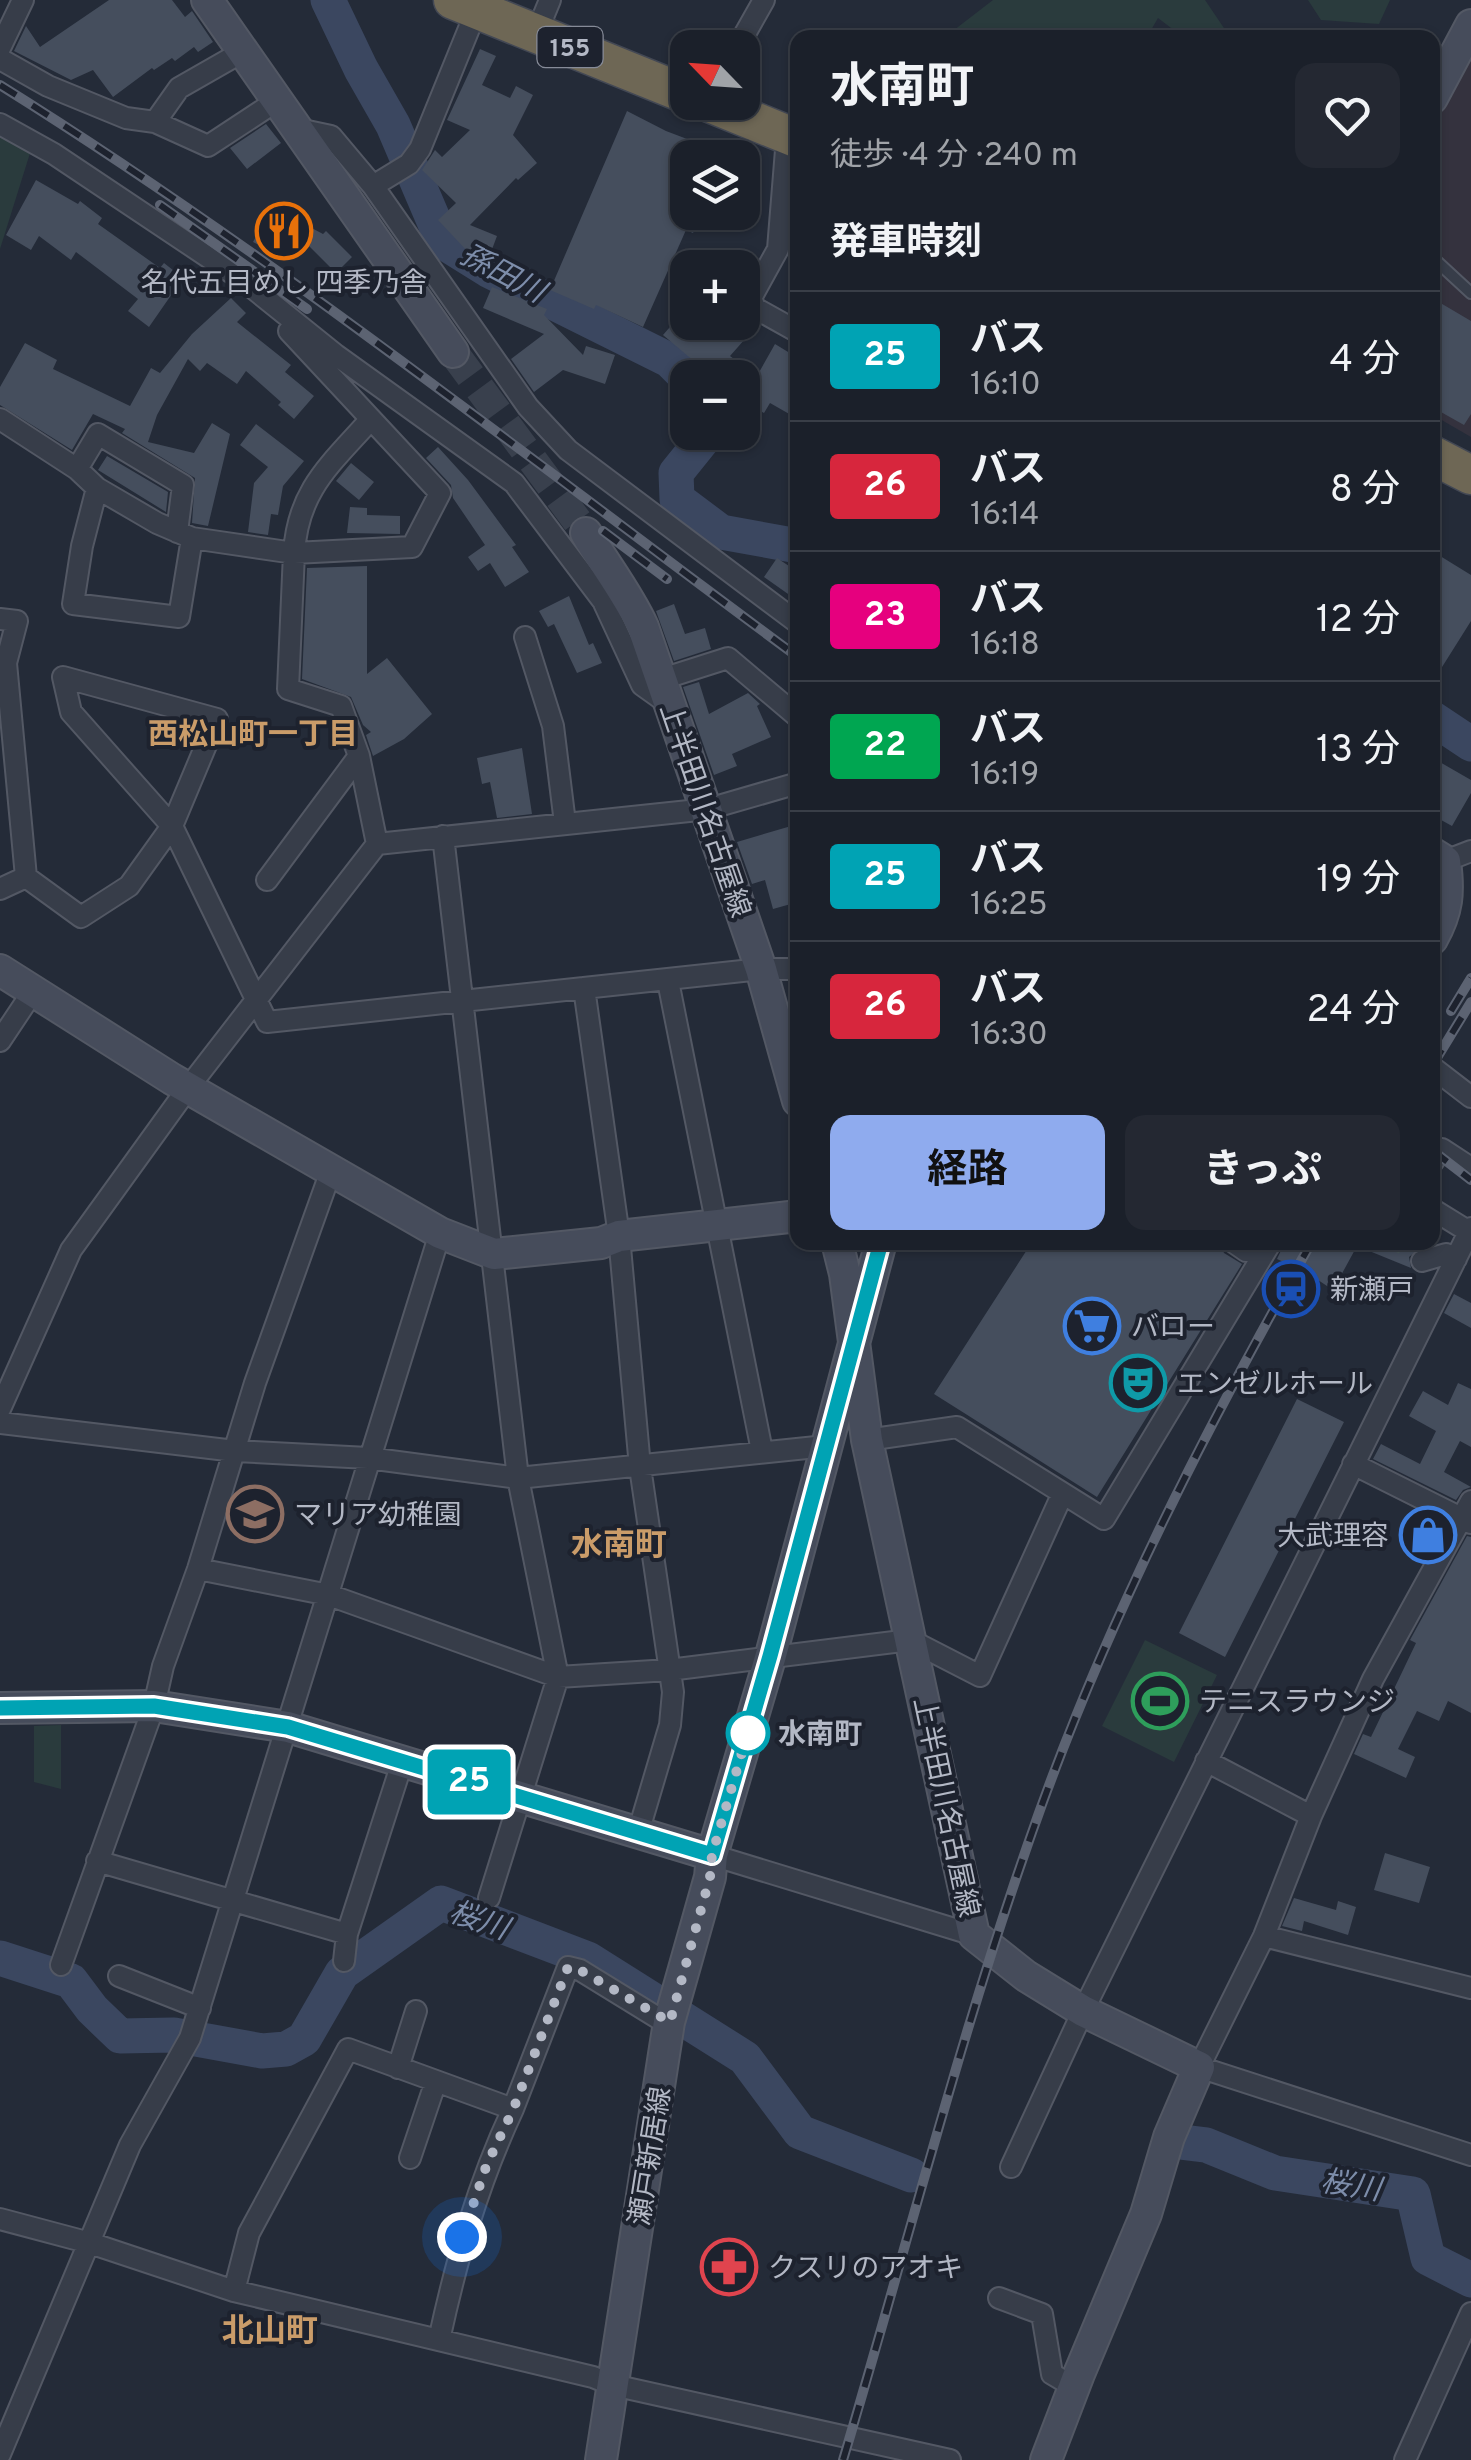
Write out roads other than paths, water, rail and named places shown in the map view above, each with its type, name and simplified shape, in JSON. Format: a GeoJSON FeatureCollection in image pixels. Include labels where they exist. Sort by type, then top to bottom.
{"type":"FeatureCollection","features":[{"type":"Feature","properties":{"kind":"highway","name":"155"},"geometry":{"type":"LineString","coordinates":[[465,5],[543,17],[670,82]]}},
{"type":"Feature","properties":{"kind":"highway","name":"155"},"geometry":{"type":"LineString","coordinates":[[752,120],[790,136]]}},
{"type":"Feature","properties":{"kind":"highway"},"geometry":{"type":"LineString","coordinates":[[1440,458],[1471,475]]}},
{"type":"Feature","properties":{"kind":"street"},"geometry":{"type":"LineString","coordinates":[[0,48],[23,0]]}},
{"type":"Feature","properties":{"kind":"street"},"geometry":{"type":"LineString","coordinates":[[207,0],[453,352]]}},
{"type":"Feature","properties":{"kind":"street"},"geometry":{"type":"LineString","coordinates":[[747,30],[764,0]]}},
{"type":"Feature","properties":{"kind":"street"},"geometry":{"type":"LineString","coordinates":[[372,186],[414,156],[465,5]]}},
{"type":"Feature","properties":{"kind":"street"},"geometry":{"type":"LineString","coordinates":[[1440,83],[1471,25]]}},
{"type":"Feature","properties":{"kind":"street"},"geometry":{"type":"LineString","coordinates":[[155,122],[179,88],[242,52]]}},
{"type":"Feature","properties":{"kind":"street"},"geometry":{"type":"LineString","coordinates":[[0,59],[48,86],[126,118],[155,122],[208,146],[278,100]]}},
{"type":"Feature","properties":{"kind":"street"},"geometry":{"type":"LineString","coordinates":[[0,124],[54,154],[244,281],[326,358],[514,483],[603,602],[642,685],[666,692],[728,658],[790,710]]}},
{"type":"Feature","properties":{"kind":"street"},"geometry":{"type":"LineString","coordinates":[[298,129],[330,136],[372,186],[528,407],[568,450],[790,616]]}},
{"type":"Feature","properties":{"kind":"street"},"geometry":{"type":"LineString","coordinates":[[790,145],[786,150],[778,249],[752,298],[755,308],[790,328]]}},
{"type":"Feature","properties":{"kind":"street"},"geometry":{"type":"LineString","coordinates":[[0,420],[77,469],[97,488],[185,535],[294,553],[412,548],[440,493],[370,420],[326,358]]}},
{"type":"Feature","properties":{"kind":"street"},"geometry":{"type":"LineString","coordinates":[[370,420],[312,486],[296,526],[288,689],[342,706],[360,756],[377,844]]}},
{"type":"Feature","properties":{"kind":"street"},"geometry":{"type":"LineString","coordinates":[[77,469],[98,434],[183,486],[185,535],[179,617],[73,604],[97,488]]}},
{"type":"Feature","properties":{"kind":"street","name":"上半田川名古屋線"},"geometry":{"type":"LineString","coordinates":[[586,532],[611,576],[631,601],[666,692],[761,970],[790,1072]]}},
{"type":"Feature","properties":{"kind":"street"},"geometry":{"type":"LineString","coordinates":[[0,619],[17,622],[6,663],[26,876],[81,917],[129,886],[172,826],[218,719],[62,677],[71,712],[172,826],[267,1022],[790,969]]}},
{"type":"Feature","properties":{"kind":"street"},"geometry":{"type":"LineString","coordinates":[[525,638],[553,726],[565,824]]}},
{"type":"Feature","properties":{"kind":"street"},"geometry":{"type":"LineString","coordinates":[[267,880],[360,756]]}},
{"type":"Feature","properties":{"kind":"street"},"geometry":{"type":"LineString","coordinates":[[0,1409],[71,1250],[188,1088],[377,844],[708,809],[790,784]]}},
{"type":"Feature","properties":{"kind":"street"},"geometry":{"type":"LineString","coordinates":[[444,836],[518,1478],[558,1677],[489,1898]]}},
{"type":"Feature","properties":{"kind":"street"},"geometry":{"type":"LineString","coordinates":[[1440,925],[1450,892],[1450,855]]}},
{"type":"Feature","properties":{"kind":"street"},"geometry":{"type":"LineString","coordinates":[[0,889],[26,876]]}},
{"type":"Feature","properties":{"kind":"street"},"geometry":{"type":"LineString","coordinates":[[0,970],[188,1088],[440,1232],[494,1254],[790,1217]]}},
{"type":"Feature","properties":{"kind":"street"},"geometry":{"type":"LineString","coordinates":[[668,981],[762,1451]]}},
{"type":"Feature","properties":{"kind":"street"},"geometry":{"type":"LineString","coordinates":[[584,988],[619,1236],[640,1466],[672,1692],[670,1724],[638,1833]]}},
{"type":"Feature","properties":{"kind":"street"},"geometry":{"type":"LineString","coordinates":[[0,1041],[34,990]]}},
{"type":"Feature","properties":{"kind":"street"},"geometry":{"type":"LineString","coordinates":[[1440,1073],[1471,1097]]}},
{"type":"Feature","properties":{"kind":"street"},"geometry":{"type":"LineString","coordinates":[[1440,1152],[1442,1149],[1471,1168]]}},
{"type":"Feature","properties":{"kind":"street"},"geometry":{"type":"LineString","coordinates":[[61,1965],[154,1706],[163,1666],[198,1569],[254,1383],[332,1168]]}},
{"type":"Feature","properties":{"kind":"street"},"geometry":{"type":"LineString","coordinates":[[1011,2167],[1083,2011],[1470,1231],[1440,1214]]}},
{"type":"Feature","properties":{"kind":"street"},"geometry":{"type":"LineString","coordinates":[[0,2454],[130,2145],[190,2038],[440,1232]]}},
{"type":"Feature","properties":{"kind":"street","name":"上半田川名古屋線"},"geometry":{"type":"LineString","coordinates":[[838,1250],[868,1440],[974,1935],[1026,1976],[1083,2011],[1199,2068]]}},
{"type":"Feature","properties":{"kind":"street","name":"瀬戸新居線"},"geometry":{"type":"LineString","coordinates":[[602,2460],[670,2022],[710,1877],[712,1855],[879,1250]]}},
{"type":"Feature","properties":{"kind":"street"},"geometry":{"type":"LineString","coordinates":[[868,1440],[957,1427],[1104,1519],[1264,1250]]}},
{"type":"Feature","properties":{"kind":"street"},"geometry":{"type":"LineString","coordinates":[[1422,1261],[1446,1254],[1456,1259]]}},
{"type":"Feature","properties":{"kind":"street"},"geometry":{"type":"LineString","coordinates":[[0,1422],[234,1452],[368,1458],[518,1478],[826,1446]]}},
{"type":"Feature","properties":{"kind":"street"},"geometry":{"type":"LineString","coordinates":[[1046,2460],[1146,2214],[1168,2136],[1264,1936],[1311,1816],[1373,1679],[1468,1514],[1353,1464]]}},
{"type":"Feature","properties":{"kind":"street"},"geometry":{"type":"LineString","coordinates":[[198,1569],[329,1595],[558,1677],[670,1670],[910,1640],[980,1676],[1062,1495]]}},
{"type":"Feature","properties":{"kind":"street"},"geometry":{"type":"LineString","coordinates":[[0,1708],[154,1706],[288,1727],[974,1935]]}},
{"type":"Feature","properties":{"kind":"street"},"geometry":{"type":"LineString","coordinates":[[1206,1761],[1311,1816]]}},
{"type":"Feature","properties":{"kind":"street"},"geometry":{"type":"LineString","coordinates":[[344,1961],[347,1934],[402,1763]]}},
{"type":"Feature","properties":{"kind":"street"},"geometry":{"type":"LineString","coordinates":[[97,1860],[347,1934]]}},
{"type":"Feature","properties":{"kind":"street"},"geometry":{"type":"LineString","coordinates":[[1264,1936],[1471,1988]]}},
{"type":"Feature","properties":{"kind":"street"},"geometry":{"type":"LineString","coordinates":[[439,2340],[462,2237],[487,2164],[513,2110],[568,1967],[580,1970],[670,2022]]}},
{"type":"Feature","properties":{"kind":"street"},"geometry":{"type":"LineString","coordinates":[[119,1976],[200,2008]]}},
{"type":"Feature","properties":{"kind":"street"},"geometry":{"type":"LineString","coordinates":[[398,2068],[416,2011]]}},
{"type":"Feature","properties":{"kind":"street"},"geometry":{"type":"LineString","coordinates":[[234,2290],[249,2233],[348,2049],[513,2110]]}},
{"type":"Feature","properties":{"kind":"street"},"geometry":{"type":"LineString","coordinates":[[1199,2068],[1471,2155]]}},
{"type":"Feature","properties":{"kind":"street"},"geometry":{"type":"LineString","coordinates":[[410,2158],[436,2081]]}},
{"type":"Feature","properties":{"kind":"street"},"geometry":{"type":"LineString","coordinates":[[0,2218],[234,2290],[593,2376],[613,2385],[950,2460]]}},
{"type":"Feature","properties":{"kind":"street"},"geometry":{"type":"LineString","coordinates":[[998,2298],[1042,2314],[1052,2374],[1074,2387]]}},
{"type":"Feature","properties":{"kind":"street"},"geometry":{"type":"LineString","coordinates":[[1406,2460],[1471,2313]]}},
{"type":"Feature","properties":{"kind":"lane"},"geometry":{"type":"LineString","coordinates":[[1440,264],[1471,293]]}},
{"type":"Feature","properties":{"kind":"waterway","name":"孫田川"},"geometry":{"type":"LineString","coordinates":[[328,0],[393,125],[443,242],[488,270],[670,361]]}},
{"type":"Feature","properties":{"kind":"waterway","name":"孫田川"},"geometry":{"type":"LineString","coordinates":[[695,450],[676,473],[677,499],[721,532],[790,545]]}},
{"type":"Feature","properties":{"kind":"waterway","name":"孫田川"},"geometry":{"type":"LineString","coordinates":[[1440,723],[1471,744]]}},
{"type":"Feature","properties":{"kind":"waterway","name":"桜川"},"geometry":{"type":"LineString","coordinates":[[0,1958],[71,1981],[120,2036],[174,2035],[262,2051],[286,2049],[304,2039],[342,1973],[441,1903],[588,1959],[745,2058],[800,2132],[911,2175]]}},
{"type":"Feature","properties":{"kind":"waterway","name":"桜川"},"geometry":{"type":"LineString","coordinates":[[1181,2142],[1206,2145],[1275,2173],[1413,2194],[1428,2258],[1471,2280]]}},
{"type":"Feature","properties":{"kind":"tunnel"},"geometry":{"type":"LineString","coordinates":[[453,352],[586,533]]}},
{"type":"Feature","properties":{"kind":"railway"},"geometry":{"type":"LineString","coordinates":[[0,85],[305,291],[790,651]]}},
{"type":"Feature","properties":{"kind":"railway"},"geometry":{"type":"LineString","coordinates":[[160,205],[307,309]]}},
{"type":"Feature","properties":{"kind":"railway"},"geometry":{"type":"LineString","coordinates":[[603,531],[667,579]]}},
{"type":"Feature","properties":{"kind":"railway"},"geometry":{"type":"LineString","coordinates":[[1451,1011],[1471,978]]}},
{"type":"Feature","properties":{"kind":"railway"},"geometry":{"type":"LineString","coordinates":[[1440,1053],[1471,1002]]}},
{"type":"Feature","properties":{"kind":"railway"},"geometry":{"type":"LineString","coordinates":[[1440,1156],[1471,1180]]}},
{"type":"Feature","properties":{"kind":"railway"},"geometry":{"type":"LineString","coordinates":[[843,2460],[986,1971],[1068,1737],[1163,1522],[1307,1250]]}},
{"type":"Feature","properties":{"kind":"place","name":"名代五目めし 四季乃舎"},"geometry":{"type":"Point","coordinates":[284,231]}},
{"type":"Feature","properties":{"kind":"place","name":"新瀬戸"},"geometry":{"type":"Point","coordinates":[1291,1289]}},
{"type":"Feature","properties":{"kind":"place","name":"バロー"},"geometry":{"type":"Point","coordinates":[1092,1326]}},
{"type":"Feature","properties":{"kind":"place","name":"エンゼルホール"},"geometry":{"type":"Point","coordinates":[1138,1383]}},
{"type":"Feature","properties":{"kind":"place","name":"マリア幼稚園"},"geometry":{"type":"Point","coordinates":[255,1514]}},
{"type":"Feature","properties":{"kind":"place","name":"大武理容"},"geometry":{"type":"Point","coordinates":[1428,1535]}},
{"type":"Feature","properties":{"kind":"place","name":"テニスラウンジ"},"geometry":{"type":"Point","coordinates":[1160,1701]}},
{"type":"Feature","properties":{"kind":"place","name":"水南町"},"geometry":{"type":"Point","coordinates":[748,1733]}},
{"type":"Feature","properties":{"kind":"place","name":"クスリのアオキ"},"geometry":{"type":"Point","coordinates":[729,2267]}},
{"type":"Feature","properties":{"kind":"district","name":"西松山町一丁目"},"geometry":{"type":"Point","coordinates":[253,734]}},
{"type":"Feature","properties":{"kind":"district","name":"水南町"},"geometry":{"type":"Point","coordinates":[619,1544]}},
{"type":"Feature","properties":{"kind":"district","name":"北山町"},"geometry":{"type":"Point","coordinates":[270,2330]}}]}
